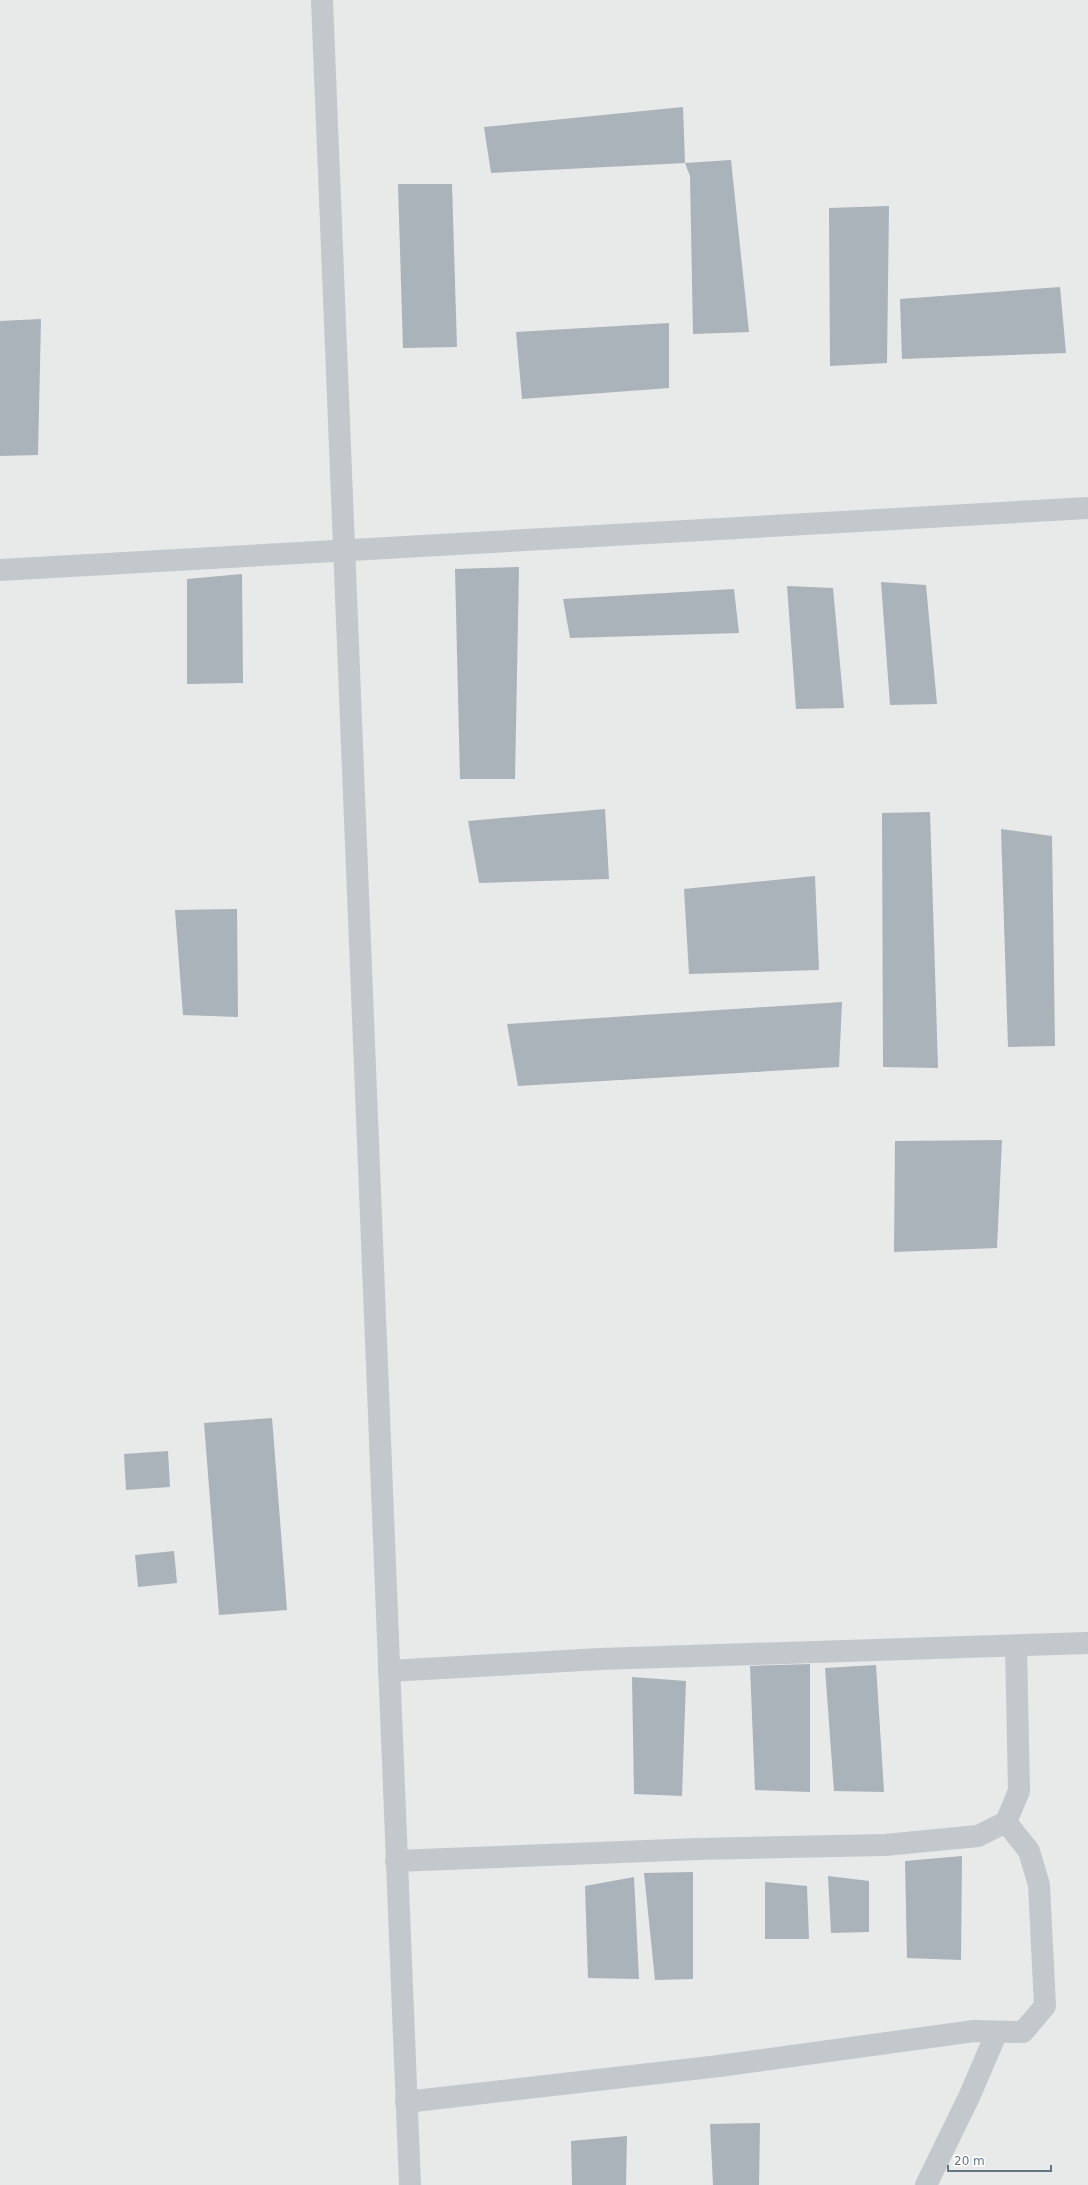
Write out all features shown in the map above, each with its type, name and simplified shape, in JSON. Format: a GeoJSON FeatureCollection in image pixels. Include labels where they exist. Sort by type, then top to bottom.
{"type":"FeatureCollection","features":[{"type":"Feature","properties":{"kind":"street"},"geometry":{"type":"LineString","coordinates":[[322,0],[410,2185]]}},
{"type":"Feature","properties":{"kind":"street"},"geometry":{"type":"LineString","coordinates":[[0,570],[1088,508]]}},
{"type":"Feature","properties":{"kind":"street"},"geometry":{"type":"LineString","coordinates":[[389,1671],[600,1659],[1088,1643]]}},
{"type":"Feature","properties":{"kind":"street"},"geometry":{"type":"LineString","coordinates":[[396,1861],[697,1849],[885,1845],[978,1836],[1006,1822],[1019,1791],[1016,1646]]}},
{"type":"Feature","properties":{"kind":"street"},"geometry":{"type":"LineString","coordinates":[[406,2102],[719,2066],[974,2031],[1023,2032],[1045,2006],[1039,1885],[1030,1851],[1006,1822]]}},
{"type":"Feature","properties":{"kind":"street"},"geometry":{"type":"LineString","coordinates":[[926,2185],[969,2097],[997,2032]]}},
{"type":"Feature","properties":{"kind":"shaded area"},"geometry":{"type":"Polygon","coordinates":[[[0,0],[1088,0],[1088,2185],[0,2185],[0,0]]]}},
{"type":"Feature","properties":{"kind":"building"},"geometry":{"type":"Polygon","coordinates":[[[683,107],[685,163],[491,173],[484,127],[683,107]]]}},
{"type":"Feature","properties":{"kind":"building"},"geometry":{"type":"Polygon","coordinates":[[[731,160],[749,332],[693,334],[690,176],[685,163],[731,160]]]}},
{"type":"Feature","properties":{"kind":"building"},"geometry":{"type":"Polygon","coordinates":[[[398,184],[452,184],[457,347],[403,348],[398,184]]]}},
{"type":"Feature","properties":{"kind":"building"},"geometry":{"type":"Polygon","coordinates":[[[889,206],[887,363],[830,366],[829,208],[889,206]]]}},
{"type":"Feature","properties":{"kind":"building"},"geometry":{"type":"Polygon","coordinates":[[[1060,287],[1066,353],[902,359],[900,299],[1060,287]]]}},
{"type":"Feature","properties":{"kind":"building"},"geometry":{"type":"Polygon","coordinates":[[[41,319],[38,455],[0,456],[0,321],[41,319]]]}},
{"type":"Feature","properties":{"kind":"building"},"geometry":{"type":"Polygon","coordinates":[[[669,323],[669,388],[522,399],[516,332],[669,323]]]}},
{"type":"Feature","properties":{"kind":"building"},"geometry":{"type":"Polygon","coordinates":[[[519,567],[515,779],[460,779],[455,569],[519,567]]]}},
{"type":"Feature","properties":{"kind":"building"},"geometry":{"type":"Polygon","coordinates":[[[242,574],[243,683],[187,684],[187,579],[242,574]]]}},
{"type":"Feature","properties":{"kind":"building"},"geometry":{"type":"Polygon","coordinates":[[[881,582],[926,585],[937,704],[890,705],[881,582]]]}},
{"type":"Feature","properties":{"kind":"building"},"geometry":{"type":"Polygon","coordinates":[[[787,586],[833,588],[844,708],[796,709],[787,586]]]}},
{"type":"Feature","properties":{"kind":"building"},"geometry":{"type":"Polygon","coordinates":[[[734,589],[739,633],[570,638],[563,599],[734,589]]]}},
{"type":"Feature","properties":{"kind":"building"},"geometry":{"type":"Polygon","coordinates":[[[605,809],[609,879],[479,883],[468,821],[605,809]]]}},
{"type":"Feature","properties":{"kind":"building"},"geometry":{"type":"Polygon","coordinates":[[[930,812],[938,1068],[883,1067],[882,813],[930,812]]]}},
{"type":"Feature","properties":{"kind":"building"},"geometry":{"type":"Polygon","coordinates":[[[1001,829],[1052,836],[1055,1046],[1008,1047],[1001,829]]]}},
{"type":"Feature","properties":{"kind":"building"},"geometry":{"type":"Polygon","coordinates":[[[815,876],[819,970],[689,974],[684,889],[815,876]]]}},
{"type":"Feature","properties":{"kind":"building"},"geometry":{"type":"Polygon","coordinates":[[[237,909],[238,1017],[183,1015],[175,910],[237,909]]]}},
{"type":"Feature","properties":{"kind":"building"},"geometry":{"type":"Polygon","coordinates":[[[842,1002],[839,1067],[518,1086],[507,1024],[842,1002]]]}},
{"type":"Feature","properties":{"kind":"building"},"geometry":{"type":"Polygon","coordinates":[[[1002,1140],[997,1248],[894,1252],[895,1141],[1002,1140]]]}},
{"type":"Feature","properties":{"kind":"building"},"geometry":{"type":"Polygon","coordinates":[[[272,1418],[287,1610],[219,1615],[204,1423],[272,1418]]]}},
{"type":"Feature","properties":{"kind":"building"},"geometry":{"type":"Polygon","coordinates":[[[168,1451],[170,1487],[126,1490],[124,1454],[168,1451]]]}},
{"type":"Feature","properties":{"kind":"building"},"geometry":{"type":"Polygon","coordinates":[[[174,1551],[177,1583],[138,1587],[135,1555],[174,1551]]]}},
{"type":"Feature","properties":{"kind":"building"},"geometry":{"type":"Polygon","coordinates":[[[810,1664],[810,1792],[755,1790],[750,1666],[810,1664]]]}},
{"type":"Feature","properties":{"kind":"building"},"geometry":{"type":"Polygon","coordinates":[[[876,1665],[884,1792],[834,1791],[825,1668],[876,1665]]]}},
{"type":"Feature","properties":{"kind":"building"},"geometry":{"type":"Polygon","coordinates":[[[632,1677],[686,1681],[682,1796],[634,1794],[632,1677]]]}},
{"type":"Feature","properties":{"kind":"building"},"geometry":{"type":"Polygon","coordinates":[[[962,1856],[961,1960],[907,1958],[905,1861],[962,1856]]]}},
{"type":"Feature","properties":{"kind":"building"},"geometry":{"type":"Polygon","coordinates":[[[693,1872],[693,1979],[655,1980],[644,1873],[693,1872]]]}},
{"type":"Feature","properties":{"kind":"building"},"geometry":{"type":"Polygon","coordinates":[[[828,1876],[869,1881],[869,1932],[831,1933],[828,1876]]]}},
{"type":"Feature","properties":{"kind":"building"},"geometry":{"type":"Polygon","coordinates":[[[634,1877],[639,1979],[588,1978],[585,1886],[634,1877]]]}},
{"type":"Feature","properties":{"kind":"building"},"geometry":{"type":"Polygon","coordinates":[[[765,1882],[807,1886],[809,1939],[765,1939],[765,1882]]]}},
{"type":"Feature","properties":{"kind":"building"},"geometry":{"type":"Polygon","coordinates":[[[760,2123],[759,2185],[713,2185],[710,2124],[760,2123]]]}},
{"type":"Feature","properties":{"kind":"building"},"geometry":{"type":"Polygon","coordinates":[[[627,2136],[626,2185],[572,2185],[571,2141],[627,2136]]]}}]}
